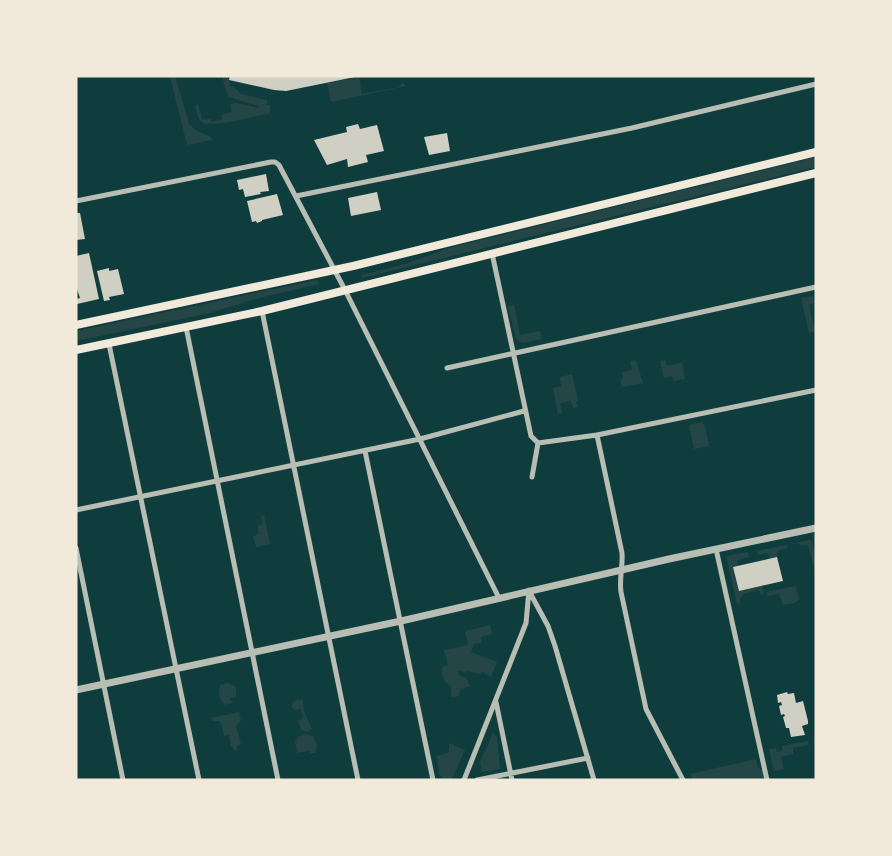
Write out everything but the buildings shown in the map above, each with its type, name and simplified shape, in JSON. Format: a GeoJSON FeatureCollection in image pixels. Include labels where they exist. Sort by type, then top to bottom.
{"type":"FeatureCollection","features":[{"type":"Feature","properties":{"kind":"main road"},"geometry":{"type":"LineString","coordinates":[[76,325],[335,270],[816,152]]}},
{"type":"Feature","properties":{"kind":"main road"},"geometry":{"type":"LineString","coordinates":[[76,350],[262,311],[816,173]]}},
{"type":"Feature","properties":{"kind":"street"},"geometry":{"type":"LineString","coordinates":[[296,196],[632,128],[816,84]]}},
{"type":"Feature","properties":{"kind":"street"},"geometry":{"type":"LineString","coordinates":[[76,201],[275,162],[296,196],[335,270],[499,598]]}},
{"type":"Feature","properties":{"kind":"street"},"geometry":{"type":"LineString","coordinates":[[492,253],[524,410],[531,436],[538,443]]}},
{"type":"Feature","properties":{"kind":"street"},"geometry":{"type":"LineString","coordinates":[[447,368],[816,287]]}},
{"type":"Feature","properties":{"kind":"street"},"geometry":{"type":"LineString","coordinates":[[262,311],[358,780]]}},
{"type":"Feature","properties":{"kind":"street"},"geometry":{"type":"LineString","coordinates":[[186,327],[278,780]]}},
{"type":"Feature","properties":{"kind":"street"},"geometry":{"type":"LineString","coordinates":[[109,344],[199,780]]}},
{"type":"Feature","properties":{"kind":"street"},"geometry":{"type":"LineString","coordinates":[[538,443],[597,435],[816,390]]}},
{"type":"Feature","properties":{"kind":"street"},"geometry":{"type":"LineString","coordinates":[[76,510],[365,451],[524,410]]}},
{"type":"Feature","properties":{"kind":"street"},"geometry":{"type":"LineString","coordinates":[[597,435],[622,553],[621,592],[646,709],[683,780]]}},
{"type":"Feature","properties":{"kind":"street"},"geometry":{"type":"LineString","coordinates":[[532,477],[538,443]]}},
{"type":"Feature","properties":{"kind":"street"},"geometry":{"type":"LineString","coordinates":[[365,451],[433,780]]}},
{"type":"Feature","properties":{"kind":"street"},"geometry":{"type":"LineString","coordinates":[[76,690],[401,621],[716,548],[816,528]]}},
{"type":"Feature","properties":{"kind":"street"},"geometry":{"type":"LineString","coordinates":[[76,548],[123,780]]}},
{"type":"Feature","properties":{"kind":"street"},"geometry":{"type":"LineString","coordinates":[[716,548],[767,780]]}},
{"type":"Feature","properties":{"kind":"street"},"geometry":{"type":"LineString","coordinates":[[464,780],[526,623],[529,590]]}},
{"type":"Feature","properties":{"kind":"street"},"geometry":{"type":"LineString","coordinates":[[529,590],[550,632],[594,780]]}},
{"type":"Feature","properties":{"kind":"street"},"geometry":{"type":"LineString","coordinates":[[496,702],[512,777]]}},
{"type":"Feature","properties":{"kind":"street"},"geometry":{"type":"LineString","coordinates":[[477,780],[512,777],[588,758]]}},
{"type":"Feature","properties":{"kind":"shaded area"},"geometry":{"type":"Polygon","coordinates":[[[170,76],[175,76],[189,124],[213,140],[187,145],[170,76]]]}},
{"type":"Feature","properties":{"kind":"shaded area"},"geometry":{"type":"Polygon","coordinates":[[[222,76],[230,76],[229,86],[234,87],[241,94],[267,100],[267,105],[270,105],[270,113],[226,122],[209,124],[202,122],[195,107],[198,104],[202,120],[210,119],[212,122],[222,119],[222,115],[232,112],[230,104],[236,103],[259,108],[259,106],[228,97],[222,76]]]}},
{"type":"Feature","properties":{"kind":"shaded area"},"geometry":{"type":"Polygon","coordinates":[[[359,77],[362,94],[399,87],[402,83],[406,86],[331,102],[327,83],[359,77]]]}},
{"type":"Feature","properties":{"kind":"shaded area"},"geometry":{"type":"Polygon","coordinates":[[[816,157],[816,167],[362,278],[362,275],[405,264],[449,248],[816,157]]]}},
{"type":"Feature","properties":{"kind":"shaded area"},"geometry":{"type":"Polygon","coordinates":[[[317,280],[319,284],[255,299],[210,313],[76,341],[76,331],[317,280]]]}},
{"type":"Feature","properties":{"kind":"shaded area"},"geometry":{"type":"Polygon","coordinates":[[[813,296],[815,303],[809,305],[813,324],[816,323],[816,331],[809,333],[801,298],[813,296]]]}},
{"type":"Feature","properties":{"kind":"shaded area"},"geometry":{"type":"Polygon","coordinates":[[[514,305],[520,335],[540,331],[542,339],[522,343],[516,339],[508,306],[514,305]]]}},
{"type":"Feature","properties":{"kind":"shaded area"},"geometry":{"type":"Polygon","coordinates":[[[636,360],[643,383],[622,387],[620,380],[623,379],[622,372],[632,370],[630,361],[636,360]]]}},
{"type":"Feature","properties":{"kind":"shaded area"},"geometry":{"type":"Polygon","coordinates":[[[665,360],[667,366],[682,363],[685,379],[673,381],[672,376],[664,378],[660,361],[665,360]]]}},
{"type":"Feature","properties":{"kind":"shaded area"},"geometry":{"type":"Polygon","coordinates":[[[572,374],[578,407],[573,408],[571,401],[560,403],[562,413],[558,414],[553,388],[561,386],[560,377],[572,374]]]}},
{"type":"Feature","properties":{"kind":"shaded area"},"geometry":{"type":"Polygon","coordinates":[[[702,422],[705,426],[709,446],[694,449],[689,425],[702,422]]]}},
{"type":"Feature","properties":{"kind":"shaded area"},"geometry":{"type":"Polygon","coordinates":[[[264,515],[270,544],[256,547],[253,536],[258,535],[258,525],[263,524],[261,516],[264,515]]]}},
{"type":"Feature","properties":{"kind":"shaded area"},"geometry":{"type":"Polygon","coordinates":[[[809,540],[812,541],[816,557],[816,575],[808,545],[801,546],[799,543],[787,545],[788,548],[777,551],[777,557],[769,559],[768,553],[758,555],[757,551],[809,540]]]}},
{"type":"Feature","properties":{"kind":"shaded area"},"geometry":{"type":"Polygon","coordinates":[[[748,552],[749,557],[737,560],[738,566],[733,567],[739,590],[762,585],[764,594],[761,595],[759,590],[743,594],[740,597],[741,603],[737,604],[726,556],[748,552]]]}},
{"type":"Feature","properties":{"kind":"shaded area"},"geometry":{"type":"Polygon","coordinates":[[[796,586],[799,599],[795,603],[783,605],[779,594],[767,596],[766,592],[796,586]]]}},
{"type":"Feature","properties":{"kind":"shaded area"},"geometry":{"type":"Polygon","coordinates":[[[490,625],[492,634],[481,637],[482,643],[474,644],[471,652],[497,662],[491,677],[482,672],[481,674],[466,671],[466,673],[459,670],[460,676],[466,678],[470,686],[460,690],[459,696],[451,697],[451,687],[442,675],[443,666],[448,665],[444,650],[468,645],[465,631],[490,625]]]}},
{"type":"Feature","properties":{"kind":"shaded area"},"geometry":{"type":"Polygon","coordinates":[[[228,683],[236,687],[236,697],[230,698],[233,701],[232,703],[225,705],[220,698],[219,688],[220,685],[228,683]]]}},
{"type":"Feature","properties":{"kind":"shaded area"},"geometry":{"type":"Polygon","coordinates":[[[303,699],[304,711],[312,729],[307,732],[301,730],[298,721],[303,718],[301,709],[295,710],[292,708],[295,700],[303,699]]]}},
{"type":"Feature","properties":{"kind":"shaded area"},"geometry":{"type":"Polygon","coordinates":[[[239,712],[241,720],[236,726],[241,744],[235,750],[231,746],[229,735],[224,736],[219,721],[214,721],[211,718],[239,712]]]}},
{"type":"Feature","properties":{"kind":"shaded area"},"geometry":{"type":"Polygon","coordinates":[[[493,733],[497,737],[500,769],[482,772],[480,762],[493,733]]]}},
{"type":"Feature","properties":{"kind":"shaded area"},"geometry":{"type":"Polygon","coordinates":[[[305,734],[313,736],[317,746],[315,753],[310,753],[309,751],[297,753],[295,742],[298,737],[305,734]]]}},
{"type":"Feature","properties":{"kind":"shaded area"},"geometry":{"type":"Polygon","coordinates":[[[808,741],[809,745],[793,748],[793,754],[781,757],[784,769],[774,771],[769,749],[776,748],[777,752],[782,751],[782,746],[808,741]]]}},
{"type":"Feature","properties":{"kind":"shaded area"},"geometry":{"type":"Polygon","coordinates":[[[449,743],[465,750],[454,775],[451,779],[444,780],[439,774],[437,756],[449,752],[449,743]]]}},
{"type":"Feature","properties":{"kind":"shaded area"},"geometry":{"type":"Polygon","coordinates":[[[756,759],[758,768],[763,770],[764,780],[693,780],[690,774],[756,759]]]}}]}
